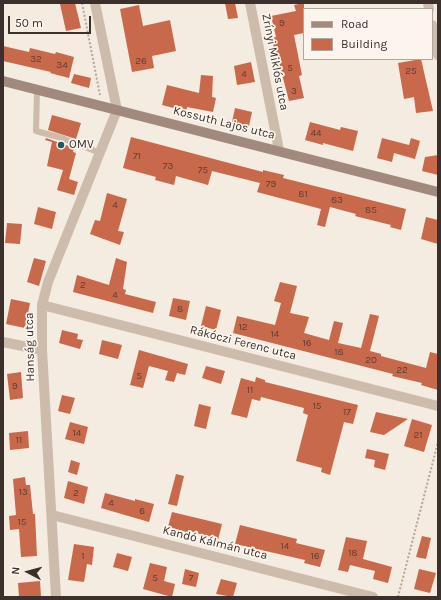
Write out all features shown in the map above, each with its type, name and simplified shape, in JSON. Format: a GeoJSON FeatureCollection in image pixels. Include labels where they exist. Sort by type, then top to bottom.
{"type":"FeatureCollection","features":[{"type":"Feature","properties":{"kind":"main road","name":"Kossuth Lajos utca"},"geometry":{"type":"LineString","coordinates":[[3,81],[279,150],[438,192]]}},
{"type":"Feature","properties":{"kind":"street"},"geometry":{"type":"LineString","coordinates":[[95,3],[117,110]]}},
{"type":"Feature","properties":{"kind":"street","name":"Zrínyi Miklós utca"},"geometry":{"type":"LineString","coordinates":[[250,3],[279,150]]}},
{"type":"Feature","properties":{"kind":"street"},"geometry":{"type":"LineString","coordinates":[[433,30],[438,55]]}},
{"type":"Feature","properties":{"kind":"street","name":"Hanság utca"},"geometry":{"type":"LineString","coordinates":[[56,597],[42,350],[42,304],[48,282],[117,110]]}},
{"type":"Feature","properties":{"kind":"street","name":"Rákóczi Ferenc utca"},"geometry":{"type":"LineString","coordinates":[[42,304],[438,406]]}},
{"type":"Feature","properties":{"kind":"street"},"geometry":{"type":"LineString","coordinates":[[3,342],[42,350]]}},
{"type":"Feature","properties":{"kind":"street","name":"Kandó Kálmán utca"},"geometry":{"type":"LineString","coordinates":[[52,515],[373,597]]}},
{"type":"Feature","properties":{"kind":"lane"},"geometry":{"type":"LineString","coordinates":[[37,90],[36,131],[62,138],[100,153]]}},
{"type":"Feature","properties":{"kind":"path"},"geometry":{"type":"LineString","coordinates":[[82,3],[102,106]]}},
{"type":"Feature","properties":{"kind":"path"},"geometry":{"type":"LineString","coordinates":[[398,597],[438,442]]}},
{"type":"Feature","properties":{"kind":"building"},"geometry":{"type":"Polygon","coordinates":[[[75,3],[81,28],[66,31],[60,4],[75,3]]]}},
{"type":"Feature","properties":{"kind":"building"},"geometry":{"type":"Polygon","coordinates":[[[225,3],[235,3],[238,18],[228,19],[225,3]]]}},
{"type":"Feature","properties":{"kind":"building"},"geometry":{"type":"Polygon","coordinates":[[[304,3],[303,33],[294,35],[302,75],[299,76],[304,98],[289,101],[277,55],[275,55],[272,38],[276,37],[271,16],[296,11],[294,5],[304,3]]]}},
{"type":"Feature","properties":{"kind":"building"},"geometry":{"type":"Polygon","coordinates":[[[139,5],[143,26],[170,20],[176,51],[152,56],[154,68],[132,72],[120,9],[139,5]]]}},
{"type":"Feature","properties":{"kind":"building"},"geometry":{"type":"Polygon","coordinates":[[[3,46],[29,52],[30,48],[55,54],[56,52],[74,57],[69,78],[50,73],[51,72],[3,61],[3,46]]]}},
{"type":"Feature","properties":{"kind":"building"},"geometry":{"type":"Polygon","coordinates":[[[421,60],[433,111],[416,113],[414,97],[404,99],[398,63],[421,60]]]}},
{"type":"Feature","properties":{"kind":"building"},"geometry":{"type":"Polygon","coordinates":[[[251,62],[255,82],[237,85],[234,66],[251,62]]]}},
{"type":"Feature","properties":{"kind":"building"},"geometry":{"type":"Polygon","coordinates":[[[74,74],[91,78],[89,88],[71,83],[74,74]]]}},
{"type":"Feature","properties":{"kind":"building"},"geometry":{"type":"Polygon","coordinates":[[[201,75],[213,76],[212,97],[216,98],[213,112],[187,107],[186,111],[162,105],[167,85],[199,93],[201,75]]]}},
{"type":"Feature","properties":{"kind":"building"},"geometry":{"type":"Polygon","coordinates":[[[235,108],[252,112],[249,126],[232,122],[235,108]]]}},
{"type":"Feature","properties":{"kind":"building"},"geometry":{"type":"Polygon","coordinates":[[[52,115],[81,123],[76,139],[48,130],[52,115]]]}},
{"type":"Feature","properties":{"kind":"building"},"geometry":{"type":"Polygon","coordinates":[[[310,122],[340,130],[341,127],[358,131],[353,151],[305,140],[310,122]]]}},
{"type":"Feature","properties":{"kind":"building"},"geometry":{"type":"Polygon","coordinates":[[[131,137],[263,172],[263,170],[284,175],[283,178],[406,209],[401,230],[390,227],[391,225],[355,216],[356,214],[330,207],[325,227],[317,225],[321,209],[257,192],[260,183],[212,171],[208,185],[176,176],[174,185],[155,180],[156,177],[123,168],[131,137]]]}},
{"type":"Feature","properties":{"kind":"building"},"geometry":{"type":"Polygon","coordinates":[[[46,138],[74,148],[73,152],[76,153],[69,179],[78,182],[74,195],[57,190],[63,170],[47,166],[52,142],[45,140],[46,138]]]}},
{"type":"Feature","properties":{"kind":"building"},"geometry":{"type":"Polygon","coordinates":[[[382,138],[409,145],[411,138],[420,141],[415,159],[394,153],[392,162],[377,158],[382,138]]]}},
{"type":"Feature","properties":{"kind":"building"},"geometry":{"type":"Polygon","coordinates":[[[438,155],[438,175],[422,171],[425,157],[438,155]]]}},
{"type":"Feature","properties":{"kind":"building"},"geometry":{"type":"Polygon","coordinates":[[[107,193],[127,199],[118,231],[124,232],[120,245],[90,234],[95,220],[100,221],[107,193]]]}},
{"type":"Feature","properties":{"kind":"building"},"geometry":{"type":"Polygon","coordinates":[[[38,207],[56,212],[52,229],[34,224],[38,207]]]}},
{"type":"Feature","properties":{"kind":"building"},"geometry":{"type":"Polygon","coordinates":[[[426,217],[438,220],[438,244],[421,239],[426,217]]]}},
{"type":"Feature","properties":{"kind":"building"},"geometry":{"type":"Polygon","coordinates":[[[7,223],[22,224],[20,244],[5,243],[7,223]]]}},
{"type":"Feature","properties":{"kind":"building"},"geometry":{"type":"Polygon","coordinates":[[[34,258],[46,261],[39,286],[27,282],[34,258]]]}},
{"type":"Feature","properties":{"kind":"building"},"geometry":{"type":"Polygon","coordinates":[[[116,258],[127,262],[123,289],[126,290],[125,294],[156,302],[153,313],[73,292],[77,275],[109,285],[116,258]]]}},
{"type":"Feature","properties":{"kind":"building"},"geometry":{"type":"Polygon","coordinates":[[[280,282],[297,286],[290,313],[309,317],[304,333],[329,340],[334,321],[343,323],[338,343],[361,348],[370,314],[379,316],[370,351],[381,354],[381,356],[426,368],[430,352],[438,354],[438,390],[421,385],[422,383],[392,376],[393,374],[233,333],[237,316],[275,325],[281,303],[274,301],[280,282]]]}},
{"type":"Feature","properties":{"kind":"building"},"geometry":{"type":"Polygon","coordinates":[[[173,298],[190,301],[186,320],[169,316],[173,298]]]}},
{"type":"Feature","properties":{"kind":"building"},"geometry":{"type":"Polygon","coordinates":[[[11,299],[30,303],[25,328],[6,324],[11,299]]]}},
{"type":"Feature","properties":{"kind":"building"},"geometry":{"type":"Polygon","coordinates":[[[206,306],[221,310],[216,330],[201,326],[206,306]]]}},
{"type":"Feature","properties":{"kind":"building"},"geometry":{"type":"Polygon","coordinates":[[[62,330],[78,334],[77,339],[83,340],[80,349],[59,343],[62,330]]]}},
{"type":"Feature","properties":{"kind":"building"},"geometry":{"type":"Polygon","coordinates":[[[102,340],[122,345],[118,359],[99,354],[102,340]]]}},
{"type":"Feature","properties":{"kind":"building"},"geometry":{"type":"Polygon","coordinates":[[[139,350],[188,364],[185,375],[177,373],[174,382],[165,380],[168,371],[149,366],[143,388],[130,385],[139,350]]]}},
{"type":"Feature","properties":{"kind":"building"},"geometry":{"type":"Polygon","coordinates":[[[206,366],[225,371],[221,384],[202,378],[206,366]]]}},
{"type":"Feature","properties":{"kind":"building"},"geometry":{"type":"Polygon","coordinates":[[[21,372],[23,398],[10,400],[7,374],[21,372]]]}},
{"type":"Feature","properties":{"kind":"building"},"geometry":{"type":"Polygon","coordinates":[[[256,377],[265,380],[265,382],[358,405],[353,424],[344,422],[330,475],[321,472],[322,468],[296,461],[308,415],[303,413],[304,408],[261,397],[260,401],[252,399],[247,418],[231,414],[241,378],[255,382],[256,377]]]}},
{"type":"Feature","properties":{"kind":"building"},"geometry":{"type":"Polygon","coordinates":[[[62,395],[75,398],[70,414],[58,411],[62,395]]]}},
{"type":"Feature","properties":{"kind":"building"},"geometry":{"type":"Polygon","coordinates":[[[199,404],[211,407],[206,429],[194,426],[199,404]]]}},
{"type":"Feature","properties":{"kind":"building"},"geometry":{"type":"Polygon","coordinates":[[[376,412],[408,419],[384,435],[370,432],[376,412]]]}},
{"type":"Feature","properties":{"kind":"building"},"geometry":{"type":"Polygon","coordinates":[[[412,419],[432,425],[424,452],[404,446],[412,419]]]}},
{"type":"Feature","properties":{"kind":"building"},"geometry":{"type":"Polygon","coordinates":[[[70,422],[88,427],[84,444],[65,439],[70,422]]]}},
{"type":"Feature","properties":{"kind":"building"},"geometry":{"type":"Polygon","coordinates":[[[28,431],[29,448],[10,450],[9,433],[28,431]]]}},
{"type":"Feature","properties":{"kind":"building"},"geometry":{"type":"Polygon","coordinates":[[[367,449],[389,454],[385,470],[374,467],[375,460],[365,458],[367,449]]]}},
{"type":"Feature","properties":{"kind":"building"},"geometry":{"type":"Polygon","coordinates":[[[71,460],[80,463],[77,475],[68,472],[71,460]]]}},
{"type":"Feature","properties":{"kind":"building"},"geometry":{"type":"Polygon","coordinates":[[[176,474],[184,476],[177,506],[168,504],[176,474]]]}},
{"type":"Feature","properties":{"kind":"building"},"geometry":{"type":"Polygon","coordinates":[[[25,477],[26,485],[30,485],[33,514],[35,514],[37,556],[21,557],[19,529],[10,530],[9,516],[16,515],[13,479],[25,477]]]}},
{"type":"Feature","properties":{"kind":"building"},"geometry":{"type":"Polygon","coordinates":[[[68,481],[88,487],[84,504],[64,498],[68,481]]]}},
{"type":"Feature","properties":{"kind":"building"},"geometry":{"type":"Polygon","coordinates":[[[105,493],[135,501],[135,499],[154,504],[149,522],[101,508],[105,493]]]}},
{"type":"Feature","properties":{"kind":"building"},"geometry":{"type":"Polygon","coordinates":[[[172,512],[222,524],[218,540],[190,531],[190,533],[168,527],[172,512]]]}},
{"type":"Feature","properties":{"kind":"building"},"geometry":{"type":"Polygon","coordinates":[[[240,525],[297,539],[296,543],[325,550],[320,567],[304,563],[305,560],[235,544],[240,525]]]}},
{"type":"Feature","properties":{"kind":"building"},"geometry":{"type":"Polygon","coordinates":[[[422,536],[431,538],[426,559],[416,557],[422,536]]]}},
{"type":"Feature","properties":{"kind":"building"},"geometry":{"type":"Polygon","coordinates":[[[346,537],[367,541],[363,559],[392,567],[388,583],[373,579],[375,571],[350,565],[348,572],[338,570],[346,537]]]}},
{"type":"Feature","properties":{"kind":"building"},"geometry":{"type":"Polygon","coordinates":[[[74,544],[94,547],[92,565],[87,564],[84,582],[68,580],[74,544]]]}},
{"type":"Feature","properties":{"kind":"building"},"geometry":{"type":"Polygon","coordinates":[[[117,553],[132,557],[128,571],[113,567],[117,553]]]}},
{"type":"Feature","properties":{"kind":"building"},"geometry":{"type":"Polygon","coordinates":[[[150,563],[167,567],[164,581],[175,584],[172,597],[143,589],[150,563]]]}},
{"type":"Feature","properties":{"kind":"building"},"geometry":{"type":"Polygon","coordinates":[[[185,569],[199,573],[196,587],[182,584],[185,569]]]}},
{"type":"Feature","properties":{"kind":"building"},"geometry":{"type":"Polygon","coordinates":[[[419,569],[436,573],[430,593],[414,589],[419,569]]]}},
{"type":"Feature","properties":{"kind":"building"},"geometry":{"type":"Polygon","coordinates":[[[221,579],[237,583],[233,597],[216,594],[221,579]]]}},
{"type":"Feature","properties":{"kind":"building"},"geometry":{"type":"Polygon","coordinates":[[[40,581],[41,597],[19,597],[18,583],[40,581]]]}},
{"type":"Feature","properties":{"kind":"place","name":"OMV"},"geometry":{"type":"Point","coordinates":[61,145]}}]}
